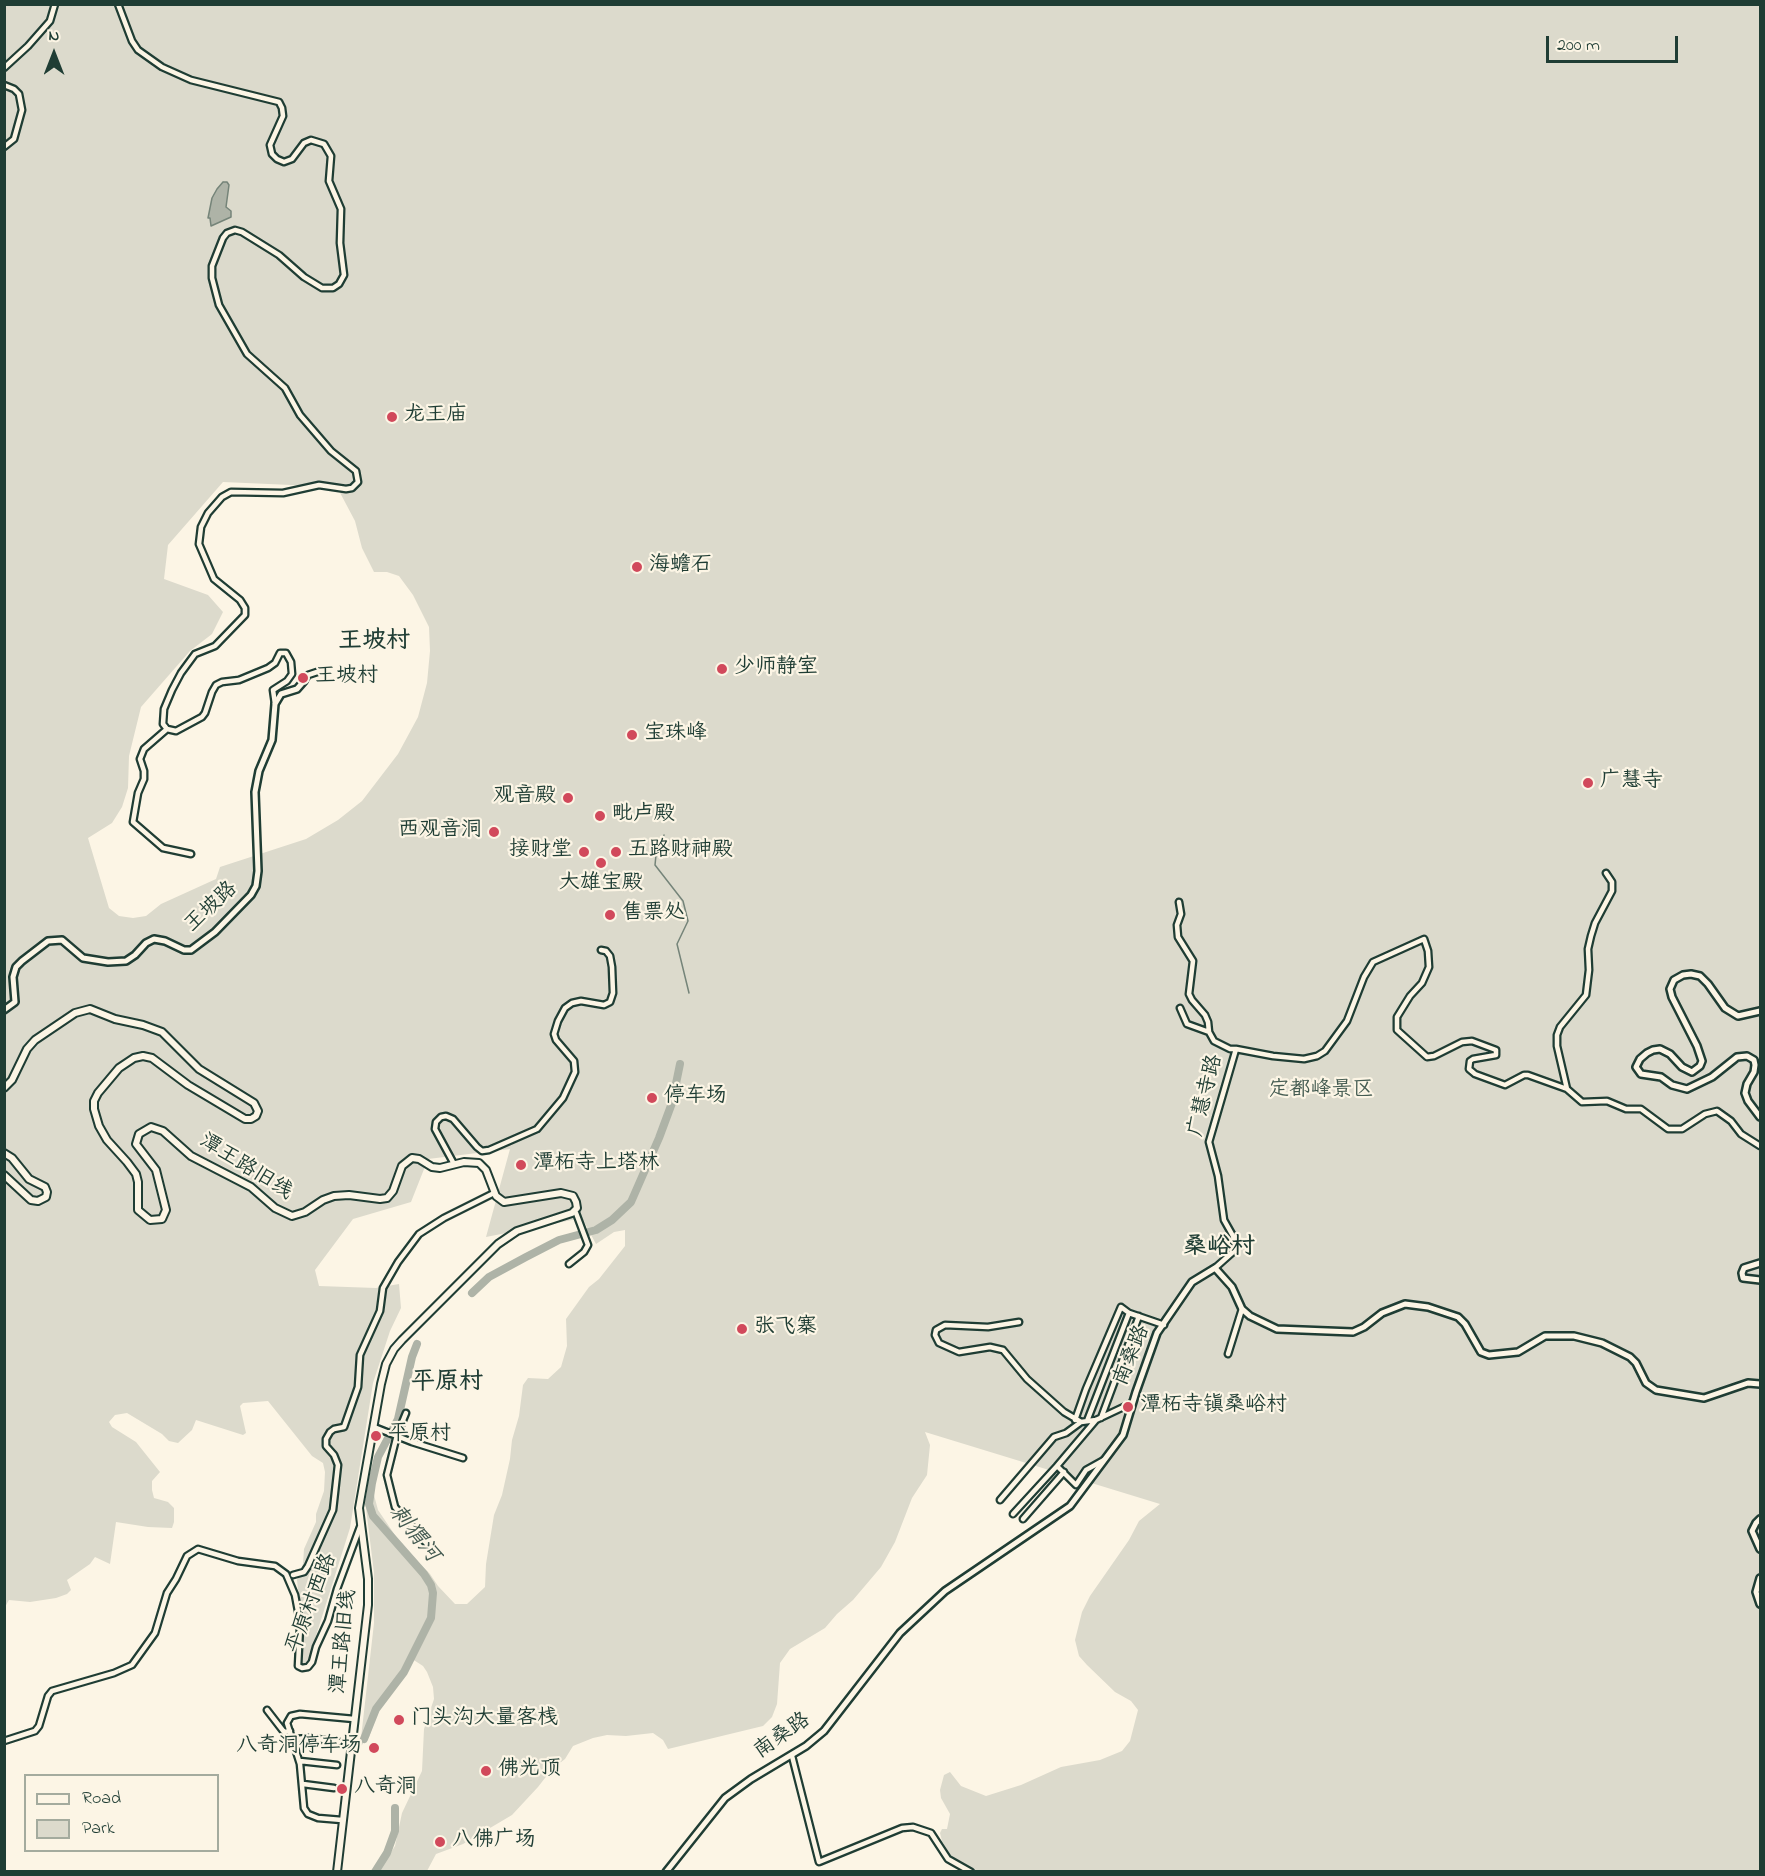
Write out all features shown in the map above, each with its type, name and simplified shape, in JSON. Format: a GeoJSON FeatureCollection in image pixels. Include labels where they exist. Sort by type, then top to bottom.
{"type":"FeatureCollection","features":[{"type":"Feature","properties":{"kind":"main road","name":"潭王路旧线"},"geometry":{"type":"LineString","coordinates":[[4,1088],[12,1080],[34,1040],[75,1013],[90,1009],[115,1019],[162,1032],[199,1069],[254,1104],[258,1108],[256,1116],[244,1119],[148,1057],[138,1056],[129,1060],[114,1074],[96,1097],[94,1105],[96,1115],[106,1140],[136,1174],[138,1210],[150,1220],[162,1219],[166,1210],[156,1170],[136,1144],[139,1134],[148,1128],[159,1128],[191,1156],[251,1187],[275,1208],[292,1216],[305,1212],[323,1200],[334,1196],[387,1198],[393,1191],[402,1166],[412,1158],[436,1168],[446,1168],[470,1161],[483,1165],[488,1172],[494,1193],[507,1202],[565,1193],[575,1199],[577,1208],[569,1215],[518,1231],[498,1244],[402,1340],[390,1356],[384,1372],[360,1499],[360,1527],[368,1594],[337,1872]]}},
{"type":"Feature","properties":{"kind":"main road"},"geometry":{"type":"LineString","coordinates":[[4,1153],[12,1158],[29,1179],[45,1187],[47,1195],[41,1201],[31,1200],[4,1176]]}},
{"type":"Feature","properties":{"kind":"street"},"geometry":{"type":"LineString","coordinates":[[4,68],[51,21],[55,4]]}},
{"type":"Feature","properties":{"kind":"street"},"geometry":{"type":"LineString","coordinates":[[118,4],[132,41],[138,50],[162,67],[190,80],[279,102],[283,116],[270,142],[272,154],[279,160],[288,161],[306,142],[317,140],[324,144],[331,156],[328,176],[330,185],[341,209],[340,243],[344,275],[342,282],[333,288],[325,289],[318,286],[279,255],[239,231],[232,231],[225,235],[214,259],[212,278],[218,301],[244,349],[285,388],[302,417],[331,451],[356,471],[359,480],[356,485],[346,489],[319,485],[283,493],[231,492],[222,497],[208,513],[201,527],[199,544],[214,579],[242,602],[245,615],[215,646],[195,654],[181,673],[164,709],[163,724],[167,729]]}},
{"type":"Feature","properties":{"kind":"street"},"geometry":{"type":"LineString","coordinates":[[4,85],[19,94],[22,110],[14,139],[4,147]]}},
{"type":"Feature","properties":{"kind":"street"},"geometry":{"type":"LineString","coordinates":[[191,854],[163,848],[133,822],[138,793],[144,779],[140,759],[144,748],[167,729],[178,730],[204,716],[216,685],[222,682],[239,681],[271,667],[280,654],[286,653],[291,662],[292,674],[287,681],[273,690],[275,704]]}},
{"type":"Feature","properties":{"kind":"street"},"geometry":{"type":"LineString","coordinates":[[275,704],[281,694],[297,689],[308,675],[323,670]]}},
{"type":"Feature","properties":{"kind":"street","name":"王坡路"},"geometry":{"type":"LineString","coordinates":[[4,1010],[15,1002],[13,977],[16,967],[48,941],[62,940],[83,958],[108,962],[126,961],[154,939],[165,941],[184,950],[191,950],[215,932],[251,895],[256,886],[258,871],[255,792],[259,771],[272,740],[275,704]]}},
{"type":"Feature","properties":{"kind":"street"},"geometry":{"type":"LineString","coordinates":[[1606,873],[1612,882],[1612,891],[1595,923],[1591,936],[1588,949],[1589,970],[1586,995],[1560,1027],[1557,1035],[1557,1046],[1567,1089],[1582,1102],[1607,1101],[1626,1110],[1641,1109],[1668,1129],[1682,1129],[1705,1114],[1717,1111],[1731,1121],[1742,1134],[1761,1146]]}},
{"type":"Feature","properties":{"kind":"street"},"geometry":{"type":"LineString","coordinates":[[1179,902],[1182,914],[1177,925],[1178,937],[1193,961],[1189,994],[1205,1015],[1214,1041],[1236,1049]]}},
{"type":"Feature","properties":{"kind":"street","name":"广慧寺路"},"geometry":{"type":"LineString","coordinates":[[1215,1268],[1233,1252],[1235,1245],[1224,1220],[1218,1176],[1209,1142],[1236,1049],[1304,1059],[1317,1056],[1325,1051],[1347,1021],[1364,977],[1373,962],[1424,939],[1428,951],[1428,967],[1422,983],[1410,996],[1397,1017],[1397,1030],[1427,1057],[1434,1056],[1462,1042],[1472,1041],[1496,1050],[1496,1055],[1470,1061],[1469,1069],[1474,1074],[1505,1085],[1528,1076],[1567,1089]]}},
{"type":"Feature","properties":{"kind":"street"},"geometry":{"type":"LineString","coordinates":[[454,1164],[435,1129],[436,1122],[441,1117],[446,1116],[453,1119],[477,1147],[489,1150],[537,1129],[563,1098],[575,1072],[574,1061],[556,1040],[554,1034],[565,1008],[572,1003],[581,1001],[604,1005],[610,1002],[613,993],[612,967],[610,956],[606,951],[601,950]]}},
{"type":"Feature","properties":{"kind":"street"},"geometry":{"type":"LineString","coordinates":[[1761,1011],[1738,1016],[1725,1008],[1700,976],[1683,975],[1674,980],[1670,989],[1697,1046],[1702,1061],[1700,1066],[1692,1072],[1660,1049],[1647,1053],[1636,1067],[1641,1074],[1661,1077],[1672,1085],[1687,1089],[1712,1077],[1737,1057],[1747,1056],[1754,1059],[1755,1065],[1745,1093],[1748,1101],[1761,1117]]}},
{"type":"Feature","properties":{"kind":"street"},"geometry":{"type":"LineString","coordinates":[[1180,1008],[1187,1024],[1209,1032]]}},
{"type":"Feature","properties":{"kind":"street"},"geometry":{"type":"LineString","coordinates":[[293,1575],[304,1572],[308,1566],[333,1510],[338,1466],[334,1455],[326,1446],[326,1439],[334,1429],[344,1427],[358,1387],[360,1355],[380,1311],[383,1288],[398,1262],[420,1234],[444,1218],[494,1193]]}},
{"type":"Feature","properties":{"kind":"street"},"geometry":{"type":"LineString","coordinates":[[569,1264],[584,1252],[588,1245],[576,1213]]}},
{"type":"Feature","properties":{"kind":"street"},"geometry":{"type":"LineString","coordinates":[[1761,1263],[1744,1268],[1742,1273],[1743,1278],[1761,1280]]}},
{"type":"Feature","properties":{"kind":"street"},"geometry":{"type":"LineString","coordinates":[[1215,1268],[1232,1287],[1242,1309],[1250,1316],[1277,1329],[1353,1332],[1364,1327],[1382,1313],[1405,1304],[1428,1307],[1458,1317],[1465,1324],[1481,1352],[1489,1355],[1518,1352],[1545,1336],[1574,1335],[1602,1343],[1630,1358],[1636,1363],[1646,1383],[1656,1390],[1704,1398],[1748,1383],[1761,1384]]}},
{"type":"Feature","properties":{"kind":"street","name":"南桑路"},"geometry":{"type":"LineString","coordinates":[[666,1872],[725,1798],[751,1779],[792,1755],[824,1731],[900,1633],[945,1591],[1070,1506],[1123,1435],[1157,1333],[1192,1282],[1215,1268]]}},
{"type":"Feature","properties":{"kind":"street"},"geometry":{"type":"LineString","coordinates":[[1081,1421],[1086,1389],[1121,1307],[1129,1313],[1164,1324]]}},
{"type":"Feature","properties":{"kind":"street"},"geometry":{"type":"LineString","coordinates":[[1228,1354],[1242,1309]]}},
{"type":"Feature","properties":{"kind":"street"},"geometry":{"type":"LineString","coordinates":[[1000,1500],[1054,1437],[1066,1434],[1081,1421],[1129,1313]]}},
{"type":"Feature","properties":{"kind":"street"},"geometry":{"type":"LineString","coordinates":[[1013,1514],[1098,1419],[1139,1316]]}},
{"type":"Feature","properties":{"kind":"street"},"geometry":{"type":"LineString","coordinates":[[1019,1322],[988,1328],[945,1325],[936,1330],[935,1335],[939,1343],[954,1351],[990,1347],[1003,1350],[1027,1378],[1081,1421],[1098,1419],[1132,1403]]}},
{"type":"Feature","properties":{"kind":"street"},"geometry":{"type":"LineString","coordinates":[[406,1413],[397,1435],[387,1475],[395,1507],[427,1544]]}},
{"type":"Feature","properties":{"kind":"street"},"geometry":{"type":"LineString","coordinates":[[374,1426],[412,1442],[464,1458]]}},
{"type":"Feature","properties":{"kind":"street"},"geometry":{"type":"LineString","coordinates":[[1057,1466],[1076,1485],[1086,1470],[1104,1460]]}},
{"type":"Feature","properties":{"kind":"street"},"geometry":{"type":"LineString","coordinates":[[1023,1519],[1064,1472]]}},
{"type":"Feature","properties":{"kind":"street"},"geometry":{"type":"LineString","coordinates":[[1761,1519],[1752,1531],[1761,1549]]}},
{"type":"Feature","properties":{"kind":"street","name":"平原村西路"},"geometry":{"type":"LineString","coordinates":[[4,1741],[35,1731],[52,1691],[126,1670],[132,1665],[155,1633],[167,1593],[187,1556],[198,1549],[238,1561],[275,1566],[286,1574],[295,1595],[298,1611],[300,1627],[298,1666],[308,1667],[328,1621],[360,1527]]}},
{"type":"Feature","properties":{"kind":"street"},"geometry":{"type":"LineString","coordinates":[[1761,1578],[1756,1592],[1761,1604]]}},
{"type":"Feature","properties":{"kind":"street"},"geometry":{"type":"LineString","coordinates":[[267,1710],[284,1732],[290,1731]]}},
{"type":"Feature","properties":{"kind":"street"},"geometry":{"type":"LineString","coordinates":[[342,1820],[318,1818],[308,1814],[304,1808],[300,1761],[287,1723],[288,1719],[300,1714],[354,1719]]}},
{"type":"Feature","properties":{"kind":"street"},"geometry":{"type":"LineString","coordinates":[[294,1739],[310,1738],[339,1742]]}},
{"type":"Feature","properties":{"kind":"street"},"geometry":{"type":"LineString","coordinates":[[792,1755],[819,1862],[902,1828],[913,1827],[931,1833],[948,1859],[971,1872]]}},
{"type":"Feature","properties":{"kind":"street"},"geometry":{"type":"LineString","coordinates":[[300,1761],[337,1765]]}},
{"type":"Feature","properties":{"kind":"street"},"geometry":{"type":"LineString","coordinates":[[303,1784],[334,1788]]}},
{"type":"Feature","properties":{"kind":"green space","name":"定都峰景区"},"geometry":{"type":"Polygon","coordinates":[[[5,5],[1760,5],[1760,1871],[976,1872],[969,1869],[951,1857],[942,1841],[940,1833],[942,1829],[947,1829],[950,1814],[941,1798],[940,1790],[944,1775],[950,1772],[961,1786],[986,1796],[1021,1785],[1061,1767],[1100,1760],[1122,1751],[1130,1741],[1138,1710],[1131,1701],[1115,1692],[1087,1665],[1079,1656],[1075,1640],[1082,1612],[1090,1596],[1129,1540],[1139,1521],[1160,1504],[925,1432],[930,1445],[927,1475],[912,1498],[895,1542],[881,1567],[853,1600],[825,1628],[790,1649],[780,1663],[777,1704],[772,1717],[763,1726],[668,1749],[663,1740],[653,1733],[626,1736],[607,1735],[593,1738],[573,1746],[565,1759],[552,1769],[512,1815],[463,1844],[436,1854],[427,1871],[379,1871],[395,1846],[402,1813],[422,1771],[424,1729],[434,1699],[433,1687],[427,1672],[423,1666],[409,1657],[381,1703],[369,1737],[360,1747],[374,1623],[374,1573],[365,1500],[368,1495],[374,1495],[378,1510],[401,1544],[455,1604],[467,1604],[485,1587],[486,1564],[494,1515],[502,1495],[519,1416],[523,1385],[528,1378],[548,1379],[561,1367],[567,1346],[566,1319],[589,1287],[599,1279],[625,1246],[625,1230],[614,1232],[596,1244],[582,1218],[486,1237],[510,1149],[428,1159],[411,1202],[353,1219],[315,1270],[319,1286],[376,1288],[399,1284],[401,1308],[390,1331],[373,1383],[350,1528],[308,1661],[303,1666],[297,1580],[303,1564],[304,1549],[316,1522],[316,1514],[324,1491],[325,1472],[323,1463],[312,1456],[268,1401],[243,1403],[240,1406],[246,1433],[243,1435],[196,1420],[192,1430],[178,1443],[169,1441],[162,1434],[127,1413],[115,1415],[109,1422],[112,1427],[136,1442],[160,1472],[152,1481],[152,1490],[154,1498],[168,1502],[174,1508],[172,1528],[116,1522],[110,1564],[95,1557],[90,1564],[67,1580],[71,1590],[67,1594],[30,1602],[9,1600],[5,1607],[5,5]],[[223,482],[168,545],[164,579],[208,595],[223,612],[212,634],[190,651],[141,707],[129,756],[128,788],[122,807],[112,823],[88,838],[109,908],[119,916],[133,918],[146,916],[161,904],[216,879],[220,867],[306,839],[338,820],[362,801],[398,754],[418,717],[427,683],[430,651],[429,627],[413,595],[399,576],[387,572],[374,572],[362,548],[355,521],[337,487],[223,482]]]}},
{"type":"Feature","properties":{"kind":"shaded area"},"geometry":{"type":"Polygon","coordinates":[[[223,182],[229,185],[226,207],[231,211],[231,217],[211,226],[210,218],[208,218],[212,198],[223,182]]]}},
{"type":"Feature","properties":{"kind":"waterway"},"geometry":{"type":"LineString","coordinates":[[664,835],[656,855],[655,865],[683,901],[688,921],[677,944],[689,993]]}},
{"type":"Feature","properties":{"kind":"waterway","name":"刺猬河"},"geometry":{"type":"LineString","coordinates":[[472,1293],[489,1277],[559,1240],[596,1230],[612,1220],[631,1202],[672,1103],[680,1064]]}},
{"type":"Feature","properties":{"kind":"waterway","name":"刺猬河"},"geometry":{"type":"LineString","coordinates":[[364,1739],[376,1709],[404,1672],[431,1618],[433,1593],[431,1585],[373,1516],[369,1504],[378,1457],[398,1419],[417,1344]]}},
{"type":"Feature","properties":{"kind":"waterway","name":"刺猬河"},"geometry":{"type":"LineString","coordinates":[[375,1872],[387,1853],[395,1831],[395,1808]]}},
{"type":"Feature","properties":{"kind":"place","name":"龙王庙"},"geometry":{"type":"Point","coordinates":[392,417]}},
{"type":"Feature","properties":{"kind":"place","name":"海蟾石"},"geometry":{"type":"Point","coordinates":[637,567]}},
{"type":"Feature","properties":{"kind":"place","name":"少师静室"},"geometry":{"type":"Point","coordinates":[722,669]}},
{"type":"Feature","properties":{"kind":"place","name":"王坡村"},"geometry":{"type":"Point","coordinates":[303,678]}},
{"type":"Feature","properties":{"kind":"place","name":"宝珠峰"},"geometry":{"type":"Point","coordinates":[632,735]}},
{"type":"Feature","properties":{"kind":"place","name":"广慧寺"},"geometry":{"type":"Point","coordinates":[1588,783]}},
{"type":"Feature","properties":{"kind":"place","name":"观音殿"},"geometry":{"type":"Point","coordinates":[568,798]}},
{"type":"Feature","properties":{"kind":"place","name":"毗卢殿"},"geometry":{"type":"Point","coordinates":[600,816]}},
{"type":"Feature","properties":{"kind":"place","name":"西观音洞"},"geometry":{"type":"Point","coordinates":[494,832]}},
{"type":"Feature","properties":{"kind":"place","name":"接财堂"},"geometry":{"type":"Point","coordinates":[584,852]}},
{"type":"Feature","properties":{"kind":"place","name":"五路财神殿"},"geometry":{"type":"Point","coordinates":[616,852]}},
{"type":"Feature","properties":{"kind":"place","name":"大雄宝殿"},"geometry":{"type":"Point","coordinates":[601,863]}},
{"type":"Feature","properties":{"kind":"place","name":"售票处"},"geometry":{"type":"Point","coordinates":[610,915]}},
{"type":"Feature","properties":{"kind":"place","name":"停车场"},"geometry":{"type":"Point","coordinates":[652,1098]}},
{"type":"Feature","properties":{"kind":"place","name":"潭柘寺上塔林"},"geometry":{"type":"Point","coordinates":[521,1165]}},
{"type":"Feature","properties":{"kind":"place","name":"张飞寨"},"geometry":{"type":"Point","coordinates":[742,1329]}},
{"type":"Feature","properties":{"kind":"place","name":"潭柘寺镇桑峪村"},"geometry":{"type":"Point","coordinates":[1128,1407]}},
{"type":"Feature","properties":{"kind":"place","name":"平原村"},"geometry":{"type":"Point","coordinates":[376,1436]}},
{"type":"Feature","properties":{"kind":"place","name":"门头沟大量客栈"},"geometry":{"type":"Point","coordinates":[399,1720]}},
{"type":"Feature","properties":{"kind":"place","name":"八奇洞停车场"},"geometry":{"type":"Point","coordinates":[374,1748]}},
{"type":"Feature","properties":{"kind":"place","name":"佛光顶"},"geometry":{"type":"Point","coordinates":[486,1771]}},
{"type":"Feature","properties":{"kind":"place","name":"八奇洞"},"geometry":{"type":"Point","coordinates":[342,1789]}},
{"type":"Feature","properties":{"kind":"place","name":"八佛广场"},"geometry":{"type":"Point","coordinates":[440,1842]}},
{"type":"Feature","properties":{"kind":"district","name":"王坡村"},"geometry":{"type":"Point","coordinates":[374,643]}},
{"type":"Feature","properties":{"kind":"district","name":"桑峪村"},"geometry":{"type":"Point","coordinates":[1219,1249]}},
{"type":"Feature","properties":{"kind":"district","name":"平原村"},"geometry":{"type":"Point","coordinates":[447,1384]}}]}
